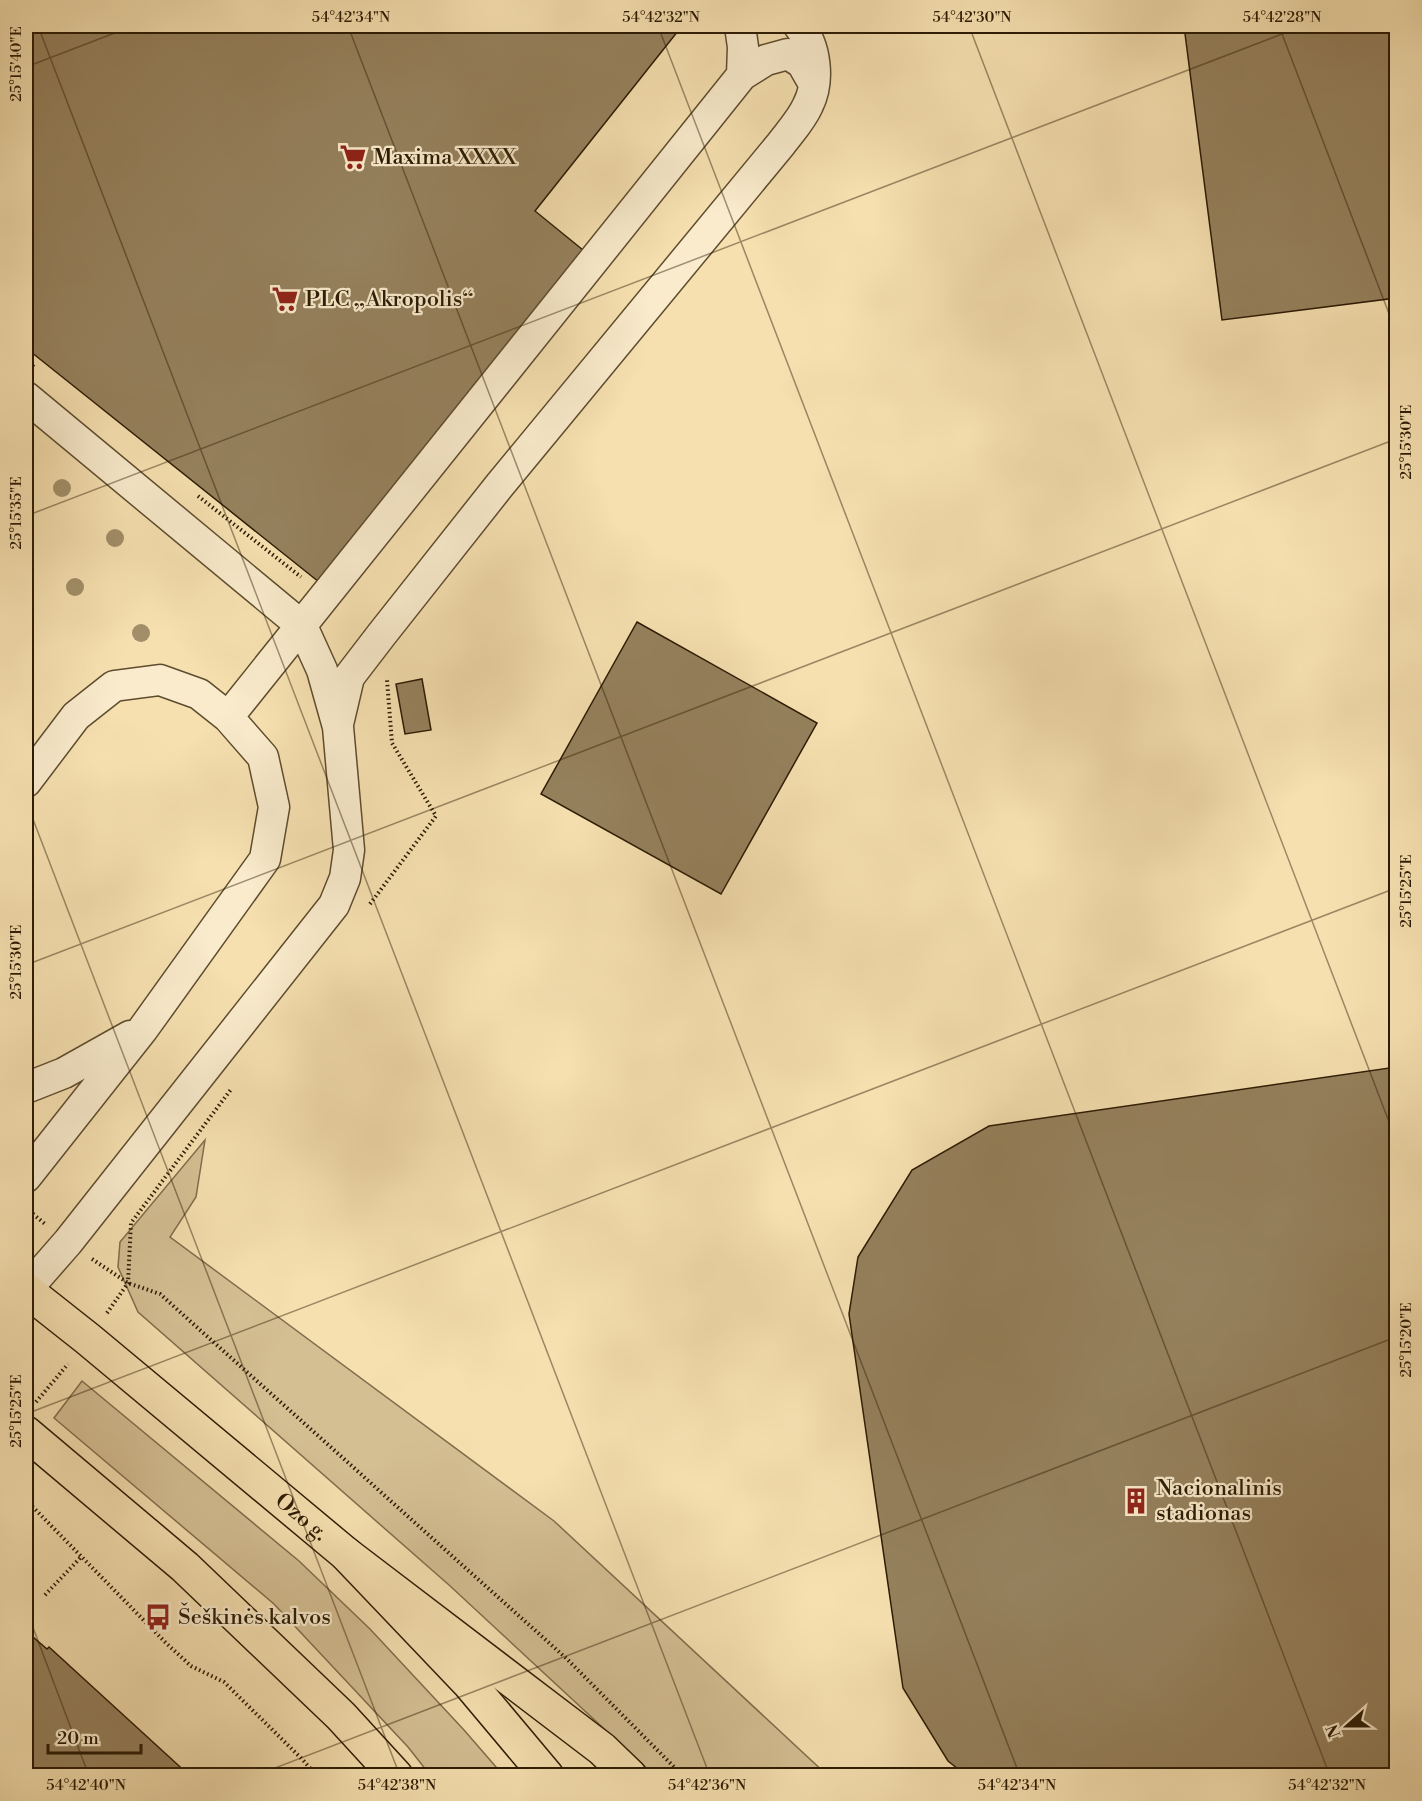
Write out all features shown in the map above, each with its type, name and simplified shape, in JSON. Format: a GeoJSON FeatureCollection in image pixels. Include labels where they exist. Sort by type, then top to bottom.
{"type":"FeatureCollection","features":[{"type":"Feature","properties":{"kind":"main road","name":"Ozo g."},"geometry":{"type":"LineString","coordinates":[[26,1290],[98,1347],[346,1554],[468,1682],[547,1776]]}},
{"type":"Feature","properties":{"kind":"main road"},"geometry":{"type":"LineString","coordinates":[[26,1433],[185,1567],[341,1716],[396,1776]]}},
{"type":"Feature","properties":{"kind":"main road"},"geometry":{"type":"LineString","coordinates":[[346,1554],[602,1749],[630,1776]]}},
{"type":"Feature","properties":{"kind":"street"},"geometry":{"type":"LineString","coordinates":[[740,26],[743,48],[742,75]]}},
{"type":"Feature","properties":{"kind":"street"},"geometry":{"type":"LineString","coordinates":[[338,727],[350,677],[499,486],[782,144],[808,105],[814,84],[814,57],[807,35],[799,26]]}},
{"type":"Feature","properties":{"kind":"street"},"geometry":{"type":"LineString","coordinates":[[228,717],[742,75],[766,60],[788,54],[802,63],[814,84]]}},
{"type":"Feature","properties":{"kind":"street"},"geometry":{"type":"LineString","coordinates":[[26,397],[302,626],[322,670],[338,727],[349,850],[345,878],[334,905],[68,1242],[26,1290]]}},
{"type":"Feature","properties":{"kind":"street"},"geometry":{"type":"LineString","coordinates":[[26,782],[76,716],[114,686],[160,680],[199,694],[228,717],[263,757],[274,807],[265,859],[143,1029],[26,1177]]}},
{"type":"Feature","properties":{"kind":"street"},"geometry":{"type":"LineString","coordinates":[[26,1088],[64,1073],[143,1029]]}},
{"type":"Feature","properties":{"kind":"path"},"geometry":{"type":"LineString","coordinates":[[26,360],[35,367]]}},
{"type":"Feature","properties":{"kind":"path"},"geometry":{"type":"LineString","coordinates":[[192,491],[312,586],[331,588]]}},
{"type":"Feature","properties":{"kind":"path"},"geometry":{"type":"LineString","coordinates":[[26,1208],[68,1242],[128,1284],[160,1294],[567,1659],[683,1776]]}},
{"type":"Feature","properties":{"kind":"path"},"geometry":{"type":"LineString","coordinates":[[26,1500],[191,1666],[224,1682],[317,1776]]}},
{"type":"Feature","properties":{"kind":"path"},"geometry":{"type":"LineString","coordinates":[[45,1595],[81,1557]]}},
{"type":"Feature","properties":{"kind":"shaded area"},"geometry":{"type":"Polygon","coordinates":[[[205,1140],[196,1197],[170,1237],[554,1521],[827,1775],[654,1775],[449,1585],[138,1312],[118,1267],[120,1242],[205,1140]]]}},
{"type":"Feature","properties":{"kind":"shaded area"},"geometry":{"type":"Polygon","coordinates":[[[82,1381],[299,1561],[370,1629],[503,1775],[430,1775],[408,1747],[274,1604],[54,1418],[82,1381]]]}},
{"type":"Feature","properties":{"kind":"building","name":"PLC „Akropolis“"},"geometry":{"type":"Polygon","coordinates":[[[26,26],[682,26],[535,211],[583,250],[319,582],[26,348],[26,26]]]}},
{"type":"Feature","properties":{"kind":"building"},"geometry":{"type":"Polygon","coordinates":[[[1184,26],[1396,26],[1396,298],[1222,320],[1184,26]]]}},
{"type":"Feature","properties":{"kind":"building"},"geometry":{"type":"Polygon","coordinates":[[[637,622],[817,723],[721,894],[541,794],[637,622]]]}},
{"type":"Feature","properties":{"kind":"building"},"geometry":{"type":"Polygon","coordinates":[[[422,679],[431,730],[405,734],[396,684],[422,679]]]}},
{"type":"Feature","properties":{"kind":"building","name":"Nacionalinis stadionas"},"geometry":{"type":"Polygon","coordinates":[[[1396,1067],[1396,1776],[967,1776],[948,1761],[903,1688],[849,1314],[858,1257],[912,1170],[989,1126],[1396,1067]]]}},
{"type":"Feature","properties":{"kind":"building"},"geometry":{"type":"Polygon","coordinates":[[[26,1631],[47,1649],[49,1647],[190,1776],[26,1776],[26,1631]]]}},
{"type":"Feature","properties":{"kind":"place","name":"Maxima XXXX"},"geometry":{"type":"Point","coordinates":[353,157]}},
{"type":"Feature","properties":{"kind":"place","name":"PLC „Akropolis“"},"geometry":{"type":"Point","coordinates":[285,299]}},
{"type":"Feature","properties":{"kind":"place","name":"Nacionalinis stadionas"},"geometry":{"type":"Point","coordinates":[1136,1501]}},
{"type":"Feature","properties":{"kind":"place","name":"Šeškinės kalvos"},"geometry":{"type":"Point","coordinates":[158,1617]}}]}
